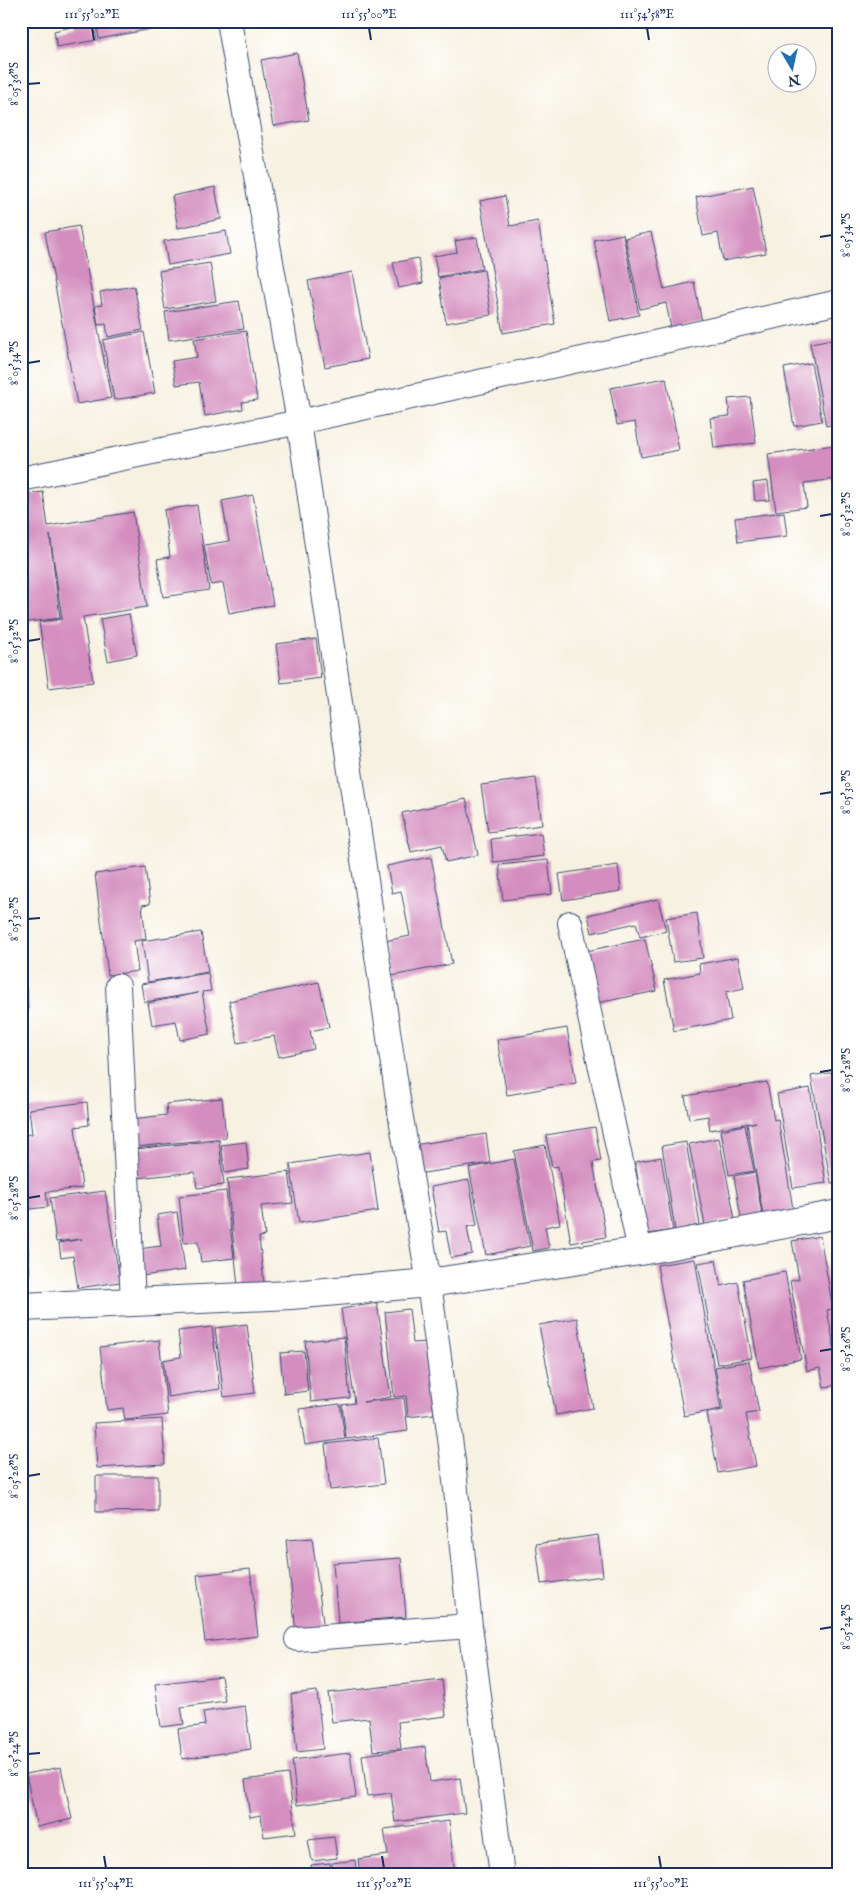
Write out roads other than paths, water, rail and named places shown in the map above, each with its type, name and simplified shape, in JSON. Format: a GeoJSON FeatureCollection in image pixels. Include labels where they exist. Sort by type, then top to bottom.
{"type":"FeatureCollection","features":[{"type":"Feature","properties":{"kind":"street"},"geometry":{"type":"LineString","coordinates":[[229,21],[299,422],[399,1106],[429,1283],[454,1461],[470,1626],[502,1875]]}},
{"type":"Feature","properties":{"kind":"street"},"geometry":{"type":"LineString","coordinates":[[21,479],[299,422],[839,302]]}},
{"type":"Feature","properties":{"kind":"street"},"geometry":{"type":"LineString","coordinates":[[570,922],[640,1251]]}},
{"type":"Feature","properties":{"kind":"street"},"geometry":{"type":"LineString","coordinates":[[118,986],[133,1302]]}},
{"type":"Feature","properties":{"kind":"street"},"geometry":{"type":"LineString","coordinates":[[21,1307],[291,1295],[429,1283],[640,1251],[839,1214]]}},
{"type":"Feature","properties":{"kind":"street"},"geometry":{"type":"LineString","coordinates":[[297,1639],[470,1626]]}}]}
